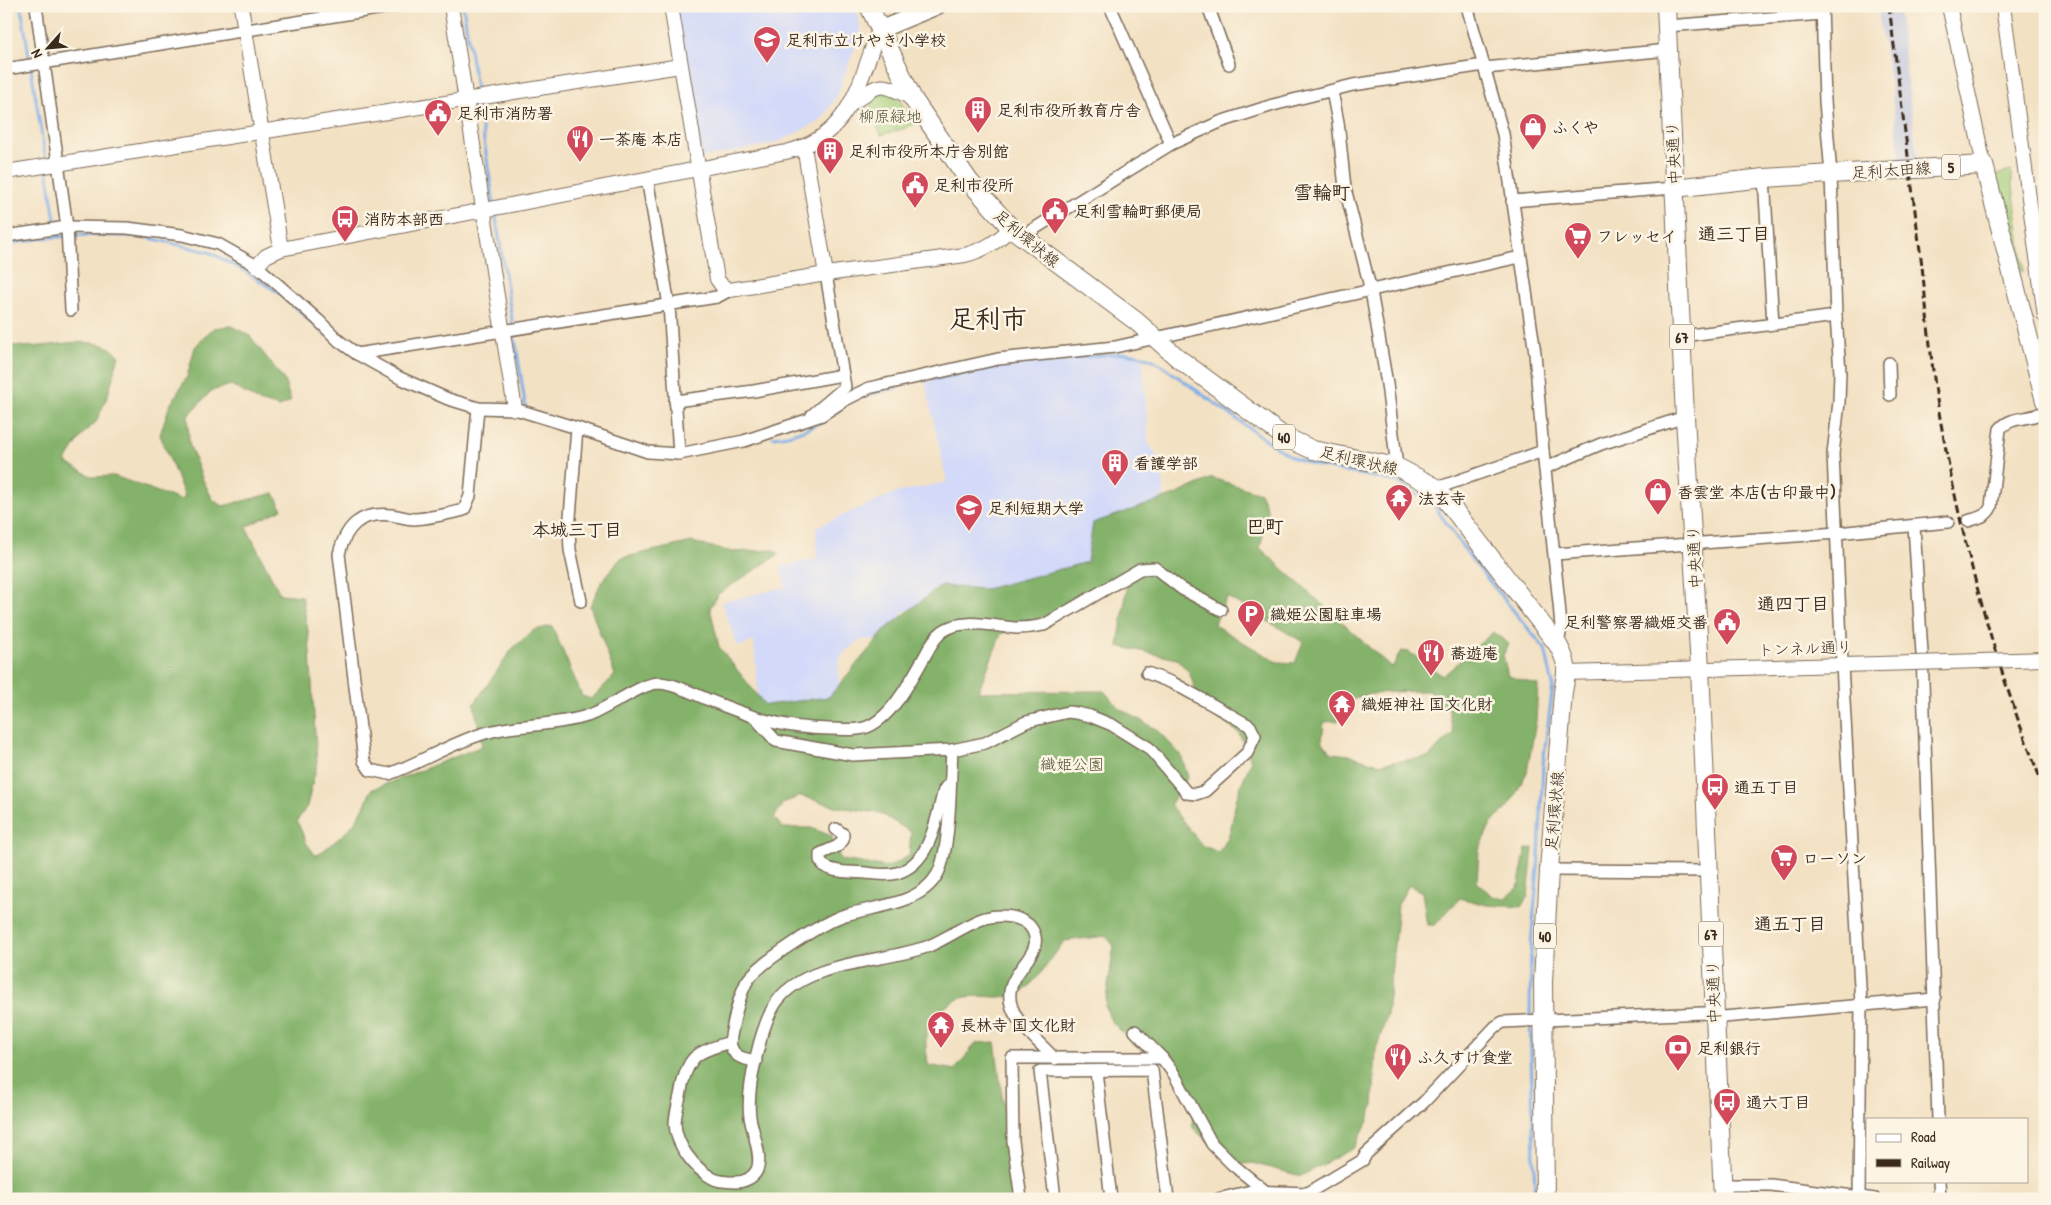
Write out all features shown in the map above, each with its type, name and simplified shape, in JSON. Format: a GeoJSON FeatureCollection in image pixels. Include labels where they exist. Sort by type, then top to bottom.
{"type":"FeatureCollection","features":[{"type":"Feature","properties":{"kind":"main road","name":"足利環状線"},"geometry":{"type":"LineString","coordinates":[[869,6],[913,99],[969,181],[1016,233],[1136,321],[1222,392],[1283,436],[1314,450],[1397,467],[1437,488],[1558,645],[1566,660],[1566,673],[1549,870],[1543,1021],[1545,1199]]}},
{"type":"Feature","properties":{"kind":"main road"},"geometry":{"type":"LineString","coordinates":[[879,30],[937,6]]}},
{"type":"Feature","properties":{"kind":"main road","name":"中央通り"},"geometry":{"type":"LineString","coordinates":[[1666,6],[1685,417],[1700,668],[1723,1192]]}},
{"type":"Feature","properties":{"kind":"main road","name":"足利太田線"},"geometry":{"type":"LineString","coordinates":[[1674,188],[1764,178],[1984,165]]}},
{"type":"Feature","properties":{"kind":"main road","name":"5"},"geometry":{"type":"LineString","coordinates":[[1984,165],[2044,408]]}},
{"type":"Feature","properties":{"kind":"street"},"geometry":{"type":"LineString","coordinates":[[36,6],[60,164],[67,227],[72,310]]}},
{"type":"Feature","properties":{"kind":"street"},"geometry":{"type":"LineString","coordinates":[[241,6],[280,249]]}},
{"type":"Feature","properties":{"kind":"street"},"geometry":{"type":"LineString","coordinates":[[6,69],[396,6]]}},
{"type":"Feature","properties":{"kind":"street"},"geometry":{"type":"LineString","coordinates":[[451,6],[515,409]]}},
{"type":"Feature","properties":{"kind":"street"},"geometry":{"type":"LineString","coordinates":[[671,6],[717,280],[722,286],[730,290]]}},
{"type":"Feature","properties":{"kind":"street"},"geometry":{"type":"LineString","coordinates":[[1110,6],[1172,144]]}},
{"type":"Feature","properties":{"kind":"street"},"geometry":{"type":"LineString","coordinates":[[1208,6],[1228,64]]}},
{"type":"Feature","properties":{"kind":"street"},"geometry":{"type":"LineString","coordinates":[[1467,6],[1503,134],[1535,352],[1561,627],[1558,645]]}},
{"type":"Feature","properties":{"kind":"street"},"geometry":{"type":"LineString","coordinates":[[1949,6],[1984,165]]}},
{"type":"Feature","properties":{"kind":"street"},"geometry":{"type":"LineString","coordinates":[[2003,6],[2045,316]]}},
{"type":"Feature","properties":{"kind":"street"},"geometry":{"type":"LineString","coordinates":[[1667,26],[1822,10],[1824,101],[1831,174],[1840,372],[1839,402],[1833,454],[1842,664],[1861,1004],[1860,1198]]}},
{"type":"Feature","properties":{"kind":"street"},"geometry":{"type":"LineString","coordinates":[[257,266],[266,256],[280,249],[804,147],[831,131],[848,107],[879,30]]}},
{"type":"Feature","properties":{"kind":"street"},"geometry":{"type":"LineString","coordinates":[[357,354],[717,297],[730,290],[826,274],[965,255],[979,251],[1016,233],[1172,144],[1220,122],[1273,106],[1353,85],[1484,67],[1668,50]]}},
{"type":"Feature","properties":{"kind":"street"},"geometry":{"type":"LineString","coordinates":[[6,172],[680,66]]}},
{"type":"Feature","properties":{"kind":"street"},"geometry":{"type":"LineString","coordinates":[[848,107],[882,85],[891,87],[913,99]]}},
{"type":"Feature","properties":{"kind":"street"},"geometry":{"type":"LineString","coordinates":[[1332,91],[1338,122],[1345,188],[1371,290],[1387,384],[1397,467]]}},
{"type":"Feature","properties":{"kind":"street"},"geometry":{"type":"LineString","coordinates":[[804,147],[845,387],[804,422]]}},
{"type":"Feature","properties":{"kind":"street"},"geometry":{"type":"LineString","coordinates":[[647,178],[669,305],[679,454]]}},
{"type":"Feature","properties":{"kind":"street"},"geometry":{"type":"LineString","coordinates":[[1764,178],[1773,324]]}},
{"type":"Feature","properties":{"kind":"street"},"geometry":{"type":"LineString","coordinates":[[1512,201],[1674,188]]}},
{"type":"Feature","properties":{"kind":"street"},"geometry":{"type":"LineString","coordinates":[[6,236],[67,227],[127,228],[182,235],[218,244],[257,266],[318,320],[338,341],[400,378],[448,399],[478,408],[515,409],[648,452],[679,454],[744,441],[804,422],[822,415],[845,400],[869,388],[998,359],[1115,347],[1520,257]]}},
{"type":"Feature","properties":{"kind":"street"},"geometry":{"type":"LineString","coordinates":[[1682,336],[1836,316]]}},
{"type":"Feature","properties":{"kind":"street"},"geometry":{"type":"LineString","coordinates":[[1889,363],[1890,395]]}},
{"type":"Feature","properties":{"kind":"street"},"geometry":{"type":"LineString","coordinates":[[675,401],[754,391],[842,375]]}},
{"type":"Feature","properties":{"kind":"street"},"geometry":{"type":"LineString","coordinates":[[478,408],[470,496],[464,510],[446,515],[412,519],[390,515],[368,516],[353,524],[343,538],[339,554],[340,564],[364,761],[370,770],[389,774],[479,735],[507,729],[559,723],[589,716],[636,691],[658,683],[678,688],[756,719],[779,725],[853,730],[864,728],[886,716],[919,666],[932,642],[944,630],[956,625],[978,624],[1017,628],[1031,628],[1044,625],[1140,569],[1155,568],[1182,589],[1221,610]]}},
{"type":"Feature","properties":{"kind":"street"},"geometry":{"type":"LineString","coordinates":[[1968,521],[1989,512],[1992,504],[2000,429],[2007,421],[2032,417],[2044,408]]}},
{"type":"Feature","properties":{"kind":"street"},"geometry":{"type":"LineString","coordinates":[[1545,468],[1601,444],[1685,417]]}},
{"type":"Feature","properties":{"kind":"street"},"geometry":{"type":"LineString","coordinates":[[577,428],[569,530],[570,550],[580,601]]}},
{"type":"Feature","properties":{"kind":"street"},"geometry":{"type":"LineString","coordinates":[[1437,488],[1543,451]]}},
{"type":"Feature","properties":{"kind":"street"},"geometry":{"type":"LineString","coordinates":[[1555,554],[1694,545],[1948,522]]}},
{"type":"Feature","properties":{"kind":"street"},"geometry":{"type":"LineString","coordinates":[[1914,526],[1922,653],[1938,1118]]}},
{"type":"Feature","properties":{"kind":"street","name":"トンネル通り"},"geometry":{"type":"LineString","coordinates":[[1566,673],[1842,664],[2045,660]]}},
{"type":"Feature","properties":{"kind":"street"},"geometry":{"type":"LineString","coordinates":[[756,719],[776,741],[853,755],[952,750],[985,743],[1026,722],[1068,712],[1076,713],[1090,716],[1112,725],[1149,748],[1188,793],[1196,794],[1205,791],[1246,752],[1255,736],[1250,726],[1173,683],[1147,673]]}},
{"type":"Feature","properties":{"kind":"street"},"geometry":{"type":"LineString","coordinates":[[756,1061],[741,1058],[730,1048],[746,982],[772,958],[826,924],[844,915],[900,902],[930,885],[938,874],[943,860],[952,750]]}},
{"type":"Feature","properties":{"kind":"street"},"geometry":{"type":"LineString","coordinates":[[836,829],[843,834],[843,840],[838,846],[820,854],[820,860],[824,866],[839,871],[882,874],[901,872],[917,861],[925,850],[944,790],[950,785]]}},
{"type":"Feature","properties":{"kind":"street"},"geometry":{"type":"LineString","coordinates":[[1549,870],[1709,870]]}},
{"type":"Feature","properties":{"kind":"street"},"geometry":{"type":"LineString","coordinates":[[730,1042],[702,1053],[691,1062],[684,1077],[675,1124],[680,1142],[688,1156],[700,1169],[717,1180],[739,1182],[747,1180],[757,1170],[759,1161],[749,1106],[756,1061],[768,1018],[778,1000],[794,986],[810,977],[838,966],[904,954],[930,945],[986,918],[1002,916],[1018,918],[1031,928],[1035,943],[1030,958],[1017,971],[1010,984],[1010,1002],[1016,1016],[1055,1059]]}},
{"type":"Feature","properties":{"kind":"street"},"geometry":{"type":"LineString","coordinates":[[1218,1199],[1251,1191],[1307,1196],[1363,1160],[1366,1154],[1424,1102],[1495,1027],[1503,1022],[1703,1012],[1723,1017],[1935,999]]}},
{"type":"Feature","properties":{"kind":"street"},"geometry":{"type":"LineString","coordinates":[[1135,1031],[1162,1058],[1184,1089],[1212,1144],[1232,1164],[1265,1191]]}},
{"type":"Feature","properties":{"kind":"street"},"geometry":{"type":"LineString","coordinates":[[1021,1199],[1013,1140],[1012,1058],[1162,1058]]}},
{"type":"Feature","properties":{"kind":"street"},"geometry":{"type":"LineString","coordinates":[[1055,1199],[1040,1071],[1152,1070],[1168,1199]]}},
{"type":"Feature","properties":{"kind":"street"},"geometry":{"type":"LineString","coordinates":[[1096,1071],[1112,1199]]}},
{"type":"Feature","properties":{"kind":"street"},"geometry":{"type":"LineString","coordinates":[[1939,1182],[1940,1199]]}},
{"type":"Feature","properties":{"kind":"street"},"geometry":{"type":"LineString","coordinates":[[1723,1192],[1771,1185],[1875,1199]]}},
{"type":"Feature","properties":{"kind":"shaded area","name":"足利市立けやき小学校"},"geometry":{"type":"Polygon","coordinates":[[[675,6],[855,6],[861,31],[837,96],[820,121],[776,143],[702,158],[675,6]]]}},
{"type":"Feature","properties":{"kind":"shaded area"},"geometry":{"type":"Polygon","coordinates":[[[1877,6],[1898,6],[1918,164],[1901,165],[1890,80],[1877,6]]]}},
{"type":"Feature","properties":{"kind":"shaded area","name":"足利短期大学"},"geometry":{"type":"Polygon","coordinates":[[[1124,351],[1143,359],[1148,443],[1161,463],[1164,495],[1154,512],[1071,580],[903,611],[897,628],[880,640],[861,639],[840,658],[838,671],[840,701],[759,708],[754,641],[738,647],[721,602],[785,587],[781,566],[817,559],[816,527],[895,493],[947,482],[925,382],[970,370],[1124,351]]]}},
{"type":"Feature","properties":{"kind":"green space","name":"柳原緑地"},"geometry":{"type":"Polygon","coordinates":[[[881,91],[895,94],[916,123],[881,135],[871,111],[871,105],[875,95],[881,91]]]}},
{"type":"Feature","properties":{"kind":"green space"},"geometry":{"type":"Polygon","coordinates":[[[2011,171],[2024,271],[2021,271],[1995,175],[2011,171]]]}},
{"type":"Feature","properties":{"kind":"green space","name":"織姫公園"},"geometry":{"type":"Polygon","coordinates":[[[232,326],[250,336],[284,380],[291,401],[280,407],[259,401],[231,385],[211,391],[188,416],[189,443],[202,478],[213,500],[223,506],[274,493],[282,509],[246,527],[280,594],[302,596],[309,637],[317,764],[307,806],[297,821],[307,844],[316,856],[343,835],[356,821],[371,790],[482,746],[474,704],[513,648],[534,630],[552,626],[582,696],[591,699],[615,675],[590,606],[602,581],[621,558],[692,542],[732,552],[774,550],[779,554],[718,594],[710,608],[719,647],[765,705],[829,697],[886,629],[940,586],[986,589],[1087,562],[1093,523],[1175,495],[1212,478],[1260,493],[1268,511],[1260,548],[1392,668],[1401,651],[1409,652],[1443,676],[1493,632],[1509,644],[1503,655],[1508,676],[1538,685],[1536,721],[1527,772],[1510,805],[1491,823],[1479,850],[1477,882],[1492,896],[1506,898],[1518,888],[1526,849],[1533,848],[1528,897],[1522,907],[1487,905],[1460,898],[1435,925],[1427,925],[1422,892],[1409,885],[1398,904],[1387,1016],[1376,1049],[1373,1105],[1368,1121],[1354,1148],[1301,1176],[1252,1163],[1234,1165],[1193,1128],[1191,1087],[1174,1062],[1138,1048],[1111,1021],[1105,1006],[1114,946],[1106,936],[1064,941],[1042,971],[1021,992],[1016,995],[998,997],[972,996],[954,1001],[941,1010],[928,1028],[926,1042],[928,1065],[955,1070],[976,1043],[995,1042],[1016,1199],[6,1199],[6,344],[31,347],[78,342],[91,343],[107,346],[119,355],[108,395],[96,422],[82,435],[65,462],[93,477],[114,476],[180,500],[185,497],[160,435],[169,407],[187,377],[195,347],[213,328],[232,326]],[[1128,582],[1001,634],[978,692],[1104,691],[1119,708],[1156,729],[1181,755],[1188,777],[1170,805],[1202,845],[1218,852],[1227,840],[1237,797],[1251,760],[1239,733],[1202,707],[1189,672],[1177,659],[1118,646],[1128,582]],[[1227,597],[1214,625],[1277,662],[1295,663],[1303,642],[1227,597]],[[1429,691],[1376,693],[1351,701],[1338,721],[1324,722],[1322,741],[1331,753],[1350,755],[1378,764],[1429,757],[1453,734],[1449,709],[1437,704],[1429,691]],[[801,796],[783,803],[774,818],[783,828],[811,828],[832,836],[833,843],[841,860],[888,867],[909,856],[911,832],[880,813],[838,807],[801,796]]]}},
{"type":"Feature","properties":{"kind":"waterway"},"geometry":{"type":"LineString","coordinates":[[21,6],[46,162]]}},
{"type":"Feature","properties":{"kind":"waterway"},"geometry":{"type":"LineString","coordinates":[[463,6],[477,94]]}},
{"type":"Feature","properties":{"kind":"waterway"},"geometry":{"type":"LineString","coordinates":[[478,102],[494,205]]}},
{"type":"Feature","properties":{"kind":"waterway"},"geometry":{"type":"LineString","coordinates":[[47,169],[59,237]]}},
{"type":"Feature","properties":{"kind":"waterway"},"geometry":{"type":"LineString","coordinates":[[495,211],[513,326]]}},
{"type":"Feature","properties":{"kind":"waterway"},"geometry":{"type":"LineString","coordinates":[[6,244],[80,235],[141,236],[209,252],[245,271],[279,293]]}},
{"type":"Feature","properties":{"kind":"waterway"},"geometry":{"type":"LineString","coordinates":[[288,301],[326,335]]}},
{"type":"Feature","properties":{"kind":"waterway"},"geometry":{"type":"LineString","coordinates":[[514,332],[526,410]]}},
{"type":"Feature","properties":{"kind":"waterway"},"geometry":{"type":"LineString","coordinates":[[933,379],[1008,364],[1125,353],[1151,359],[1294,458],[1318,466],[1397,482],[1433,504],[1472,560],[1545,649],[1553,685],[1543,764],[1539,856],[1531,945],[1530,1015],[1535,1199]]}},
{"type":"Feature","properties":{"kind":"waterway"},"geometry":{"type":"LineString","coordinates":[[863,397],[898,387]]}},
{"type":"Feature","properties":{"kind":"waterway"},"geometry":{"type":"LineString","coordinates":[[773,437],[792,434],[810,427],[844,407]]}},
{"type":"Feature","properties":{"kind":"waterway"},"geometry":{"type":"LineString","coordinates":[[502,414],[516,415]]}},
{"type":"Feature","properties":{"kind":"railway"},"geometry":{"type":"LineString","coordinates":[[1889,6],[1922,266],[1933,371],[1952,480],[1973,570],[1998,659],[2012,703],[2045,790]]}},
{"type":"Feature","properties":{"kind":"place","name":"足利市立けやき小学校"},"geometry":{"type":"Point","coordinates":[767,64]}},
{"type":"Feature","properties":{"kind":"place","name":"足利市役所教育庁舎"},"geometry":{"type":"Point","coordinates":[978,134]}},
{"type":"Feature","properties":{"kind":"place","name":"足利市消防署"},"geometry":{"type":"Point","coordinates":[438,137]}},
{"type":"Feature","properties":{"kind":"place","name":"ふくや"},"geometry":{"type":"Point","coordinates":[1533,151]}},
{"type":"Feature","properties":{"kind":"place","name":"一茶庵 本店"},"geometry":{"type":"Point","coordinates":[580,163]}},
{"type":"Feature","properties":{"kind":"place","name":"足利市役所本庁舎別館"},"geometry":{"type":"Point","coordinates":[830,175]}},
{"type":"Feature","properties":{"kind":"place","name":"足利市役所"},"geometry":{"type":"Point","coordinates":[915,209]}},
{"type":"Feature","properties":{"kind":"place","name":"足利雪輪町郵便局"},"geometry":{"type":"Point","coordinates":[1055,235]}},
{"type":"Feature","properties":{"kind":"place","name":"消防本部西"},"geometry":{"type":"Point","coordinates":[345,243]}},
{"type":"Feature","properties":{"kind":"place","name":"フレッセイ"},"geometry":{"type":"Point","coordinates":[1578,260]}},
{"type":"Feature","properties":{"kind":"place","name":"看護学部"},"geometry":{"type":"Point","coordinates":[1115,487]}},
{"type":"Feature","properties":{"kind":"place","name":"香雲堂 本店(古印最中)"},"geometry":{"type":"Point","coordinates":[1658,516]}},
{"type":"Feature","properties":{"kind":"place","name":"法玄寺"},"geometry":{"type":"Point","coordinates":[1399,522]}},
{"type":"Feature","properties":{"kind":"place","name":"足利短期大学"},"geometry":{"type":"Point","coordinates":[969,532]}},
{"type":"Feature","properties":{"kind":"place","name":"織姫公園駐車場"},"geometry":{"type":"Point","coordinates":[1251,638]}},
{"type":"Feature","properties":{"kind":"place","name":"足利警察署織姫交番"},"geometry":{"type":"Point","coordinates":[1727,646]}},
{"type":"Feature","properties":{"kind":"place","name":"蕎遊庵"},"geometry":{"type":"Point","coordinates":[1431,677]}},
{"type":"Feature","properties":{"kind":"place","name":"織姫神社 国文化財"},"geometry":{"type":"Point","coordinates":[1342,728]}},
{"type":"Feature","properties":{"kind":"place","name":"通五丁目"},"geometry":{"type":"Point","coordinates":[1715,811]}},
{"type":"Feature","properties":{"kind":"place","name":"ローソン"},"geometry":{"type":"Point","coordinates":[1784,882]}},
{"type":"Feature","properties":{"kind":"place","name":"長林寺 国文化財"},"geometry":{"type":"Point","coordinates":[941,1049]}},
{"type":"Feature","properties":{"kind":"place","name":"足利銀行"},"geometry":{"type":"Point","coordinates":[1678,1072]}},
{"type":"Feature","properties":{"kind":"place","name":"ふ久すけ食堂"},"geometry":{"type":"Point","coordinates":[1398,1081]}},
{"type":"Feature","properties":{"kind":"place","name":"通六丁目"},"geometry":{"type":"Point","coordinates":[1727,1126]}},
{"type":"Feature","properties":{"kind":"district","name":"雪輪町"},"geometry":{"type":"Point","coordinates":[1322,192]}},
{"type":"Feature","properties":{"kind":"district","name":"通三丁目"},"geometry":{"type":"Point","coordinates":[1734,233]}},
{"type":"Feature","properties":{"kind":"district","name":"足利市"},"geometry":{"type":"Point","coordinates":[988,318]}},
{"type":"Feature","properties":{"kind":"district","name":"巴町"},"geometry":{"type":"Point","coordinates":[1265,526]}},
{"type":"Feature","properties":{"kind":"district","name":"本城三丁目"},"geometry":{"type":"Point","coordinates":[577,529]}},
{"type":"Feature","properties":{"kind":"district","name":"通四丁目"},"geometry":{"type":"Point","coordinates":[1793,603]}},
{"type":"Feature","properties":{"kind":"district","name":"通五丁目"},"geometry":{"type":"Point","coordinates":[1790,923]}}]}
